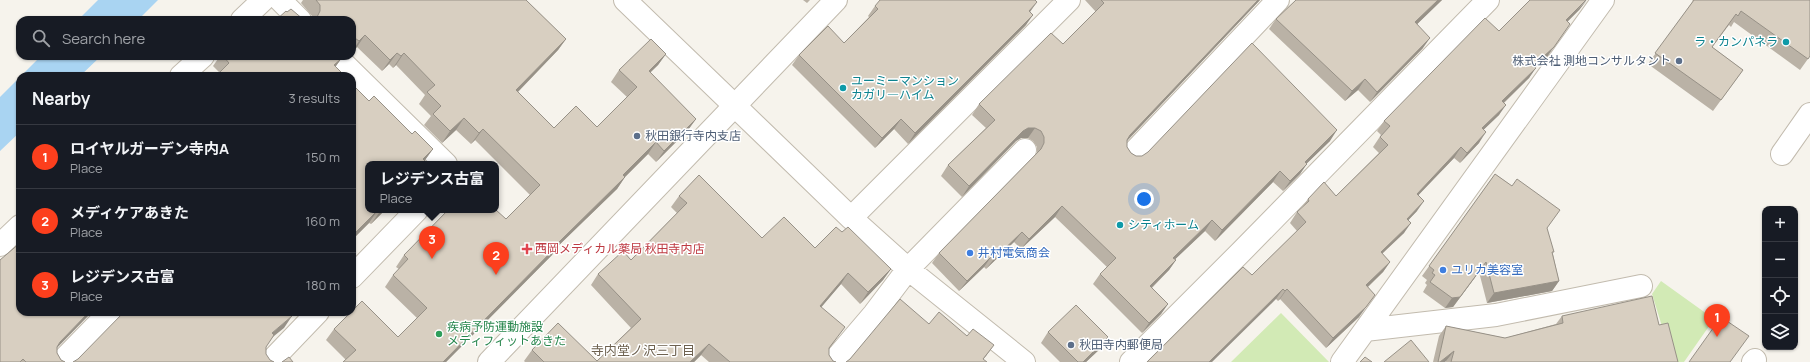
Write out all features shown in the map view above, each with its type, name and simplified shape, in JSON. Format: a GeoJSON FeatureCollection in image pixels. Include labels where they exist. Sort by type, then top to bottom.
{"type":"FeatureCollection","features":[{"type":"Feature","properties":{"kind":"street"},"geometry":{"type":"LineString","coordinates":[[246,16],[263,0]]}},
{"type":"Feature","properties":{"kind":"street"},"geometry":{"type":"LineString","coordinates":[[280,0],[296,16]]}},
{"type":"Feature","properties":{"kind":"street"},"geometry":{"type":"LineString","coordinates":[[625,0],[851,218],[908,270],[1024,362]]}},
{"type":"Feature","properties":{"kind":"street"},"geometry":{"type":"LineString","coordinates":[[489,362],[836,0]]}},
{"type":"Feature","properties":{"kind":"street"},"geometry":{"type":"LineString","coordinates":[[851,218],[1069,0]]}},
{"type":"Feature","properties":{"kind":"street"},"geometry":{"type":"LineString","coordinates":[[1132,154],[1278,0]]}},
{"type":"Feature","properties":{"kind":"street"},"geometry":{"type":"LineString","coordinates":[[1131,362],[1488,0]]}},
{"type":"Feature","properties":{"kind":"street"},"geometry":{"type":"LineString","coordinates":[[1342,362],[1603,0]]}},
{"type":"Feature","properties":{"kind":"street"},"geometry":{"type":"LineString","coordinates":[[185,72],[199,60]]}},
{"type":"Feature","properties":{"kind":"street"},"geometry":{"type":"LineString","coordinates":[[356,80],[443,161]]}},
{"type":"Feature","properties":{"kind":"street"},"geometry":{"type":"LineString","coordinates":[[1782,154],[1810,114]]}},
{"type":"Feature","properties":{"kind":"street"},"geometry":{"type":"LineString","coordinates":[[833,362],[908,270],[1025,150]]}},
{"type":"Feature","properties":{"kind":"street"},"geometry":{"type":"LineString","coordinates":[[356,273],[414,213]]}},
{"type":"Feature","properties":{"kind":"street"},"geometry":{"type":"LineString","coordinates":[[0,245],[16,230]]}},
{"type":"Feature","properties":{"kind":"street"},"geometry":{"type":"LineString","coordinates":[[1365,330],[1496,315],[1641,286]]}},
{"type":"Feature","properties":{"kind":"street"},"geometry":{"type":"LineString","coordinates":[[61,362],[106,316]]}},
{"type":"Feature","properties":{"kind":"street"},"geometry":{"type":"LineString","coordinates":[[270,362],[314,316]]}},
{"type":"Feature","properties":{"kind":"green space"},"geometry":{"type":"Polygon","coordinates":[[[1661,281],[1714,319],[1684,362],[1673,362],[1652,294],[1661,281]]]}},
{"type":"Feature","properties":{"kind":"green space"},"geometry":{"type":"Polygon","coordinates":[[[1281,313],[1329,362],[1231,362],[1281,313]]]}},
{"type":"Feature","properties":{"kind":"water"},"geometry":{"type":"Polygon","coordinates":[[[98,0],[158,0],[142,16],[82,16],[98,0]]]}},
{"type":"Feature","properties":{"kind":"water"},"geometry":{"type":"Polygon","coordinates":[[[37,60],[97,60],[84,72],[25,72],[37,60]]]}},
{"type":"Feature","properties":{"kind":"water"},"geometry":{"type":"Polygon","coordinates":[[[16,81],[16,136],[0,151],[0,97],[16,81]]]}},
{"type":"Feature","properties":{"kind":"building"},"geometry":{"type":"Polygon","coordinates":[[[316,0],[526,0],[566,39],[516,90],[554,128],[576,106],[597,127],[637,87],[619,70],[651,39],[666,54],[649,71],[696,119],[664,151],[656,142],[623,175],[625,177],[559,242],[560,243],[443,362],[343,362],[356,350],[334,329],[347,316],[356,316],[356,307],[362,301],[398,337],[427,308],[393,275],[408,259],[404,255],[445,213],[499,213],[506,219],[540,185],[483,129],[479,133],[464,118],[450,131],[433,114],[441,106],[427,92],[435,85],[404,53],[401,56],[397,53],[390,60],[365,35],[359,41],[356,39],[356,16],[318,16],[320,11],[320,5],[316,0]]]}},
{"type":"Feature","properties":{"kind":"building"},"geometry":{"type":"Polygon","coordinates":[[[880,0],[1035,0],[1037,2],[1029,11],[1033,15],[915,133],[901,119],[882,138],[799,55],[828,26],[844,43],[878,9],[875,6],[880,0]]]}},
{"type":"Feature","properties":{"kind":"building"},"geometry":{"type":"Polygon","coordinates":[[[1101,0],[1258,0],[1130,135],[1127,140],[1127,147],[1131,153],[1136,156],[1142,156],[1148,152],[1252,43],[1337,130],[1305,162],[1307,164],[1290,181],[1280,171],[1222,230],[1212,220],[1173,258],[1176,260],[1150,286],[1168,304],[1149,323],[1100,274],[1116,258],[1062,206],[1029,239],[1022,232],[994,259],[991,257],[967,281],[939,253],[1041,149],[1044,143],[1044,137],[1041,131],[1035,128],[1028,128],[1023,131],[969,186],[948,165],[995,120],[979,104],[1051,33],[1063,44],[1104,3],[1101,0]]]}},
{"type":"Feature","properties":{"kind":"building"},"geometry":{"type":"Polygon","coordinates":[[[1296,0],[1438,0],[1415,22],[1430,38],[1377,92],[1365,79],[1352,91],[1276,19],[1296,0]]]}},
{"type":"Feature","properties":{"kind":"building"},"geometry":{"type":"Polygon","coordinates":[[[1530,0],[1586,0],[1566,20],[1570,24],[1554,47],[1533,66],[1536,68],[1502,101],[1506,105],[1482,128],[1486,132],[1467,153],[1461,147],[1417,194],[1424,201],[1407,219],[1411,223],[1381,252],[1390,262],[1366,285],[1375,295],[1366,307],[1333,338],[1287,289],[1285,291],[1283,289],[1209,362],[1147,362],[1243,267],[1252,275],[1306,222],[1297,212],[1309,201],[1308,199],[1324,182],[1336,196],[1388,145],[1380,137],[1390,126],[1384,121],[1485,18],[1499,31],[1530,0]]]}},
{"type":"Feature","properties":{"kind":"building"},"geometry":{"type":"Polygon","coordinates":[[[1694,0],[1810,0],[1810,56],[1808,59],[1741,11],[1738,16],[1736,14],[1712,47],[1743,70],[1721,100],[1655,53],[1694,0]]]}},
{"type":"Feature","properties":{"kind":"building"},"geometry":{"type":"Polygon","coordinates":[[[291,9],[299,16],[280,16],[286,11],[287,12],[291,9]]]}},
{"type":"Feature","properties":{"kind":"building"},"geometry":{"type":"Polygon","coordinates":[[[226,60],[340,60],[334,65],[341,72],[220,72],[229,63],[226,60]]]}},
{"type":"Feature","properties":{"kind":"building"},"geometry":{"type":"Polygon","coordinates":[[[356,88],[369,101],[374,96],[412,134],[415,131],[433,149],[423,159],[425,161],[365,161],[365,213],[375,213],[356,232],[356,88]]]}},
{"type":"Feature","properties":{"kind":"building"},"geometry":{"type":"Polygon","coordinates":[[[1495,174],[1512,186],[1517,179],[1560,210],[1547,228],[1554,252],[1552,252],[1559,281],[1494,293],[1486,262],[1460,297],[1452,298],[1430,282],[1435,275],[1432,273],[1434,270],[1429,266],[1495,174]]]}},
{"type":"Feature","properties":{"kind":"building"},"geometry":{"type":"Polygon","coordinates":[[[699,175],[762,238],[784,217],[815,248],[836,227],[842,232],[848,227],[891,269],[868,292],[848,273],[820,306],[845,327],[829,348],[829,355],[833,361],[836,362],[730,362],[709,344],[690,362],[544,362],[532,350],[558,323],[597,361],[641,319],[598,274],[623,251],[631,260],[687,203],[679,196],[699,175]]]}},
{"type":"Feature","properties":{"kind":"building"},"geometry":{"type":"Polygon","coordinates":[[[16,246],[16,316],[85,316],[57,347],[57,353],[61,360],[65,362],[26,362],[23,359],[20,362],[0,362],[0,260],[16,246]]]}},
{"type":"Feature","properties":{"kind":"building"},"geometry":{"type":"Polygon","coordinates":[[[1652,296],[1659,325],[1668,323],[1678,362],[1451,362],[1454,351],[1438,362],[1446,326],[1505,338],[1563,323],[1562,316],[1652,296]]]}},
{"type":"Feature","properties":{"kind":"building"},"geometry":{"type":"Polygon","coordinates":[[[900,299],[929,324],[939,312],[967,336],[973,329],[994,345],[983,359],[987,362],[846,362],[900,299]]]}},
{"type":"Feature","properties":{"kind":"building"},"geometry":{"type":"Polygon","coordinates":[[[1076,305],[1108,337],[1083,362],[1078,362],[1048,332],[1076,305]]]}},
{"type":"Feature","properties":{"kind":"building"},"geometry":{"type":"Polygon","coordinates":[[[120,316],[292,316],[272,333],[274,335],[266,347],[266,354],[270,360],[274,362],[73,362],[78,359],[120,316]]]}},
{"type":"Feature","properties":{"kind":"building"},"geometry":{"type":"Polygon","coordinates":[[[1721,317],[1749,336],[1730,362],[1689,362],[1721,317]]]}},
{"type":"Feature","properties":{"kind":"building"},"geometry":{"type":"Polygon","coordinates":[[[1411,340],[1429,362],[1384,362],[1411,340]]]}},
{"type":"Feature","properties":{"kind":"building"},"geometry":{"type":"Polygon","coordinates":[[[289,357],[293,362],[282,362],[289,357]]]}},
{"type":"Feature","properties":{"kind":"building"},"geometry":{"type":"Polygon","coordinates":[[[1365,357],[1372,362],[1360,362],[1365,357]]]}},
{"type":"Feature","properties":{"kind":"place","name":"ラ・カンパネラ"},"geometry":{"type":"Point","coordinates":[1786,42]}},
{"type":"Feature","properties":{"kind":"place","name":"株式会社 測地コンサルタント"},"geometry":{"type":"Point","coordinates":[1679,61]}},
{"type":"Feature","properties":{"kind":"place","name":"ユーミーマンション カガリ―ハイム"},"geometry":{"type":"Point","coordinates":[843,88]}},
{"type":"Feature","properties":{"kind":"place","name":"秋田銀行寺内支店"},"geometry":{"type":"Point","coordinates":[637,136]}},
{"type":"Feature","properties":{"kind":"place","name":"シティホーム"},"geometry":{"type":"Point","coordinates":[1120,225]}},
{"type":"Feature","properties":{"kind":"place","name":"西岡メディカル薬局 秋田寺内店"},"geometry":{"type":"Point","coordinates":[527,249]}},
{"type":"Feature","properties":{"kind":"place","name":"井村電気商会"},"geometry":{"type":"Point","coordinates":[970,253]}},
{"type":"Feature","properties":{"kind":"place","name":"レジデンス古富"},"geometry":{"type":"Point","coordinates":[432,259]}},
{"type":"Feature","properties":{"kind":"place","name":"ユリカ美容室"},"geometry":{"type":"Point","coordinates":[1443,270]}},
{"type":"Feature","properties":{"kind":"place","name":"メディケアあきた"},"geometry":{"type":"Point","coordinates":[496,275]}},
{"type":"Feature","properties":{"kind":"place","name":"疾病予防運動施設 メディフィットあきた"},"geometry":{"type":"Point","coordinates":[439,334]}},
{"type":"Feature","properties":{"kind":"place","name":"ロイヤルガーデン寺内A"},"geometry":{"type":"Point","coordinates":[1717,337]}},
{"type":"Feature","properties":{"kind":"place","name":"秋田寺内郵便局"},"geometry":{"type":"Point","coordinates":[1071,345]}},
{"type":"Feature","properties":{"kind":"district","name":"寺内堂ノ沢三丁目"},"geometry":{"type":"Point","coordinates":[643,350]}}]}
